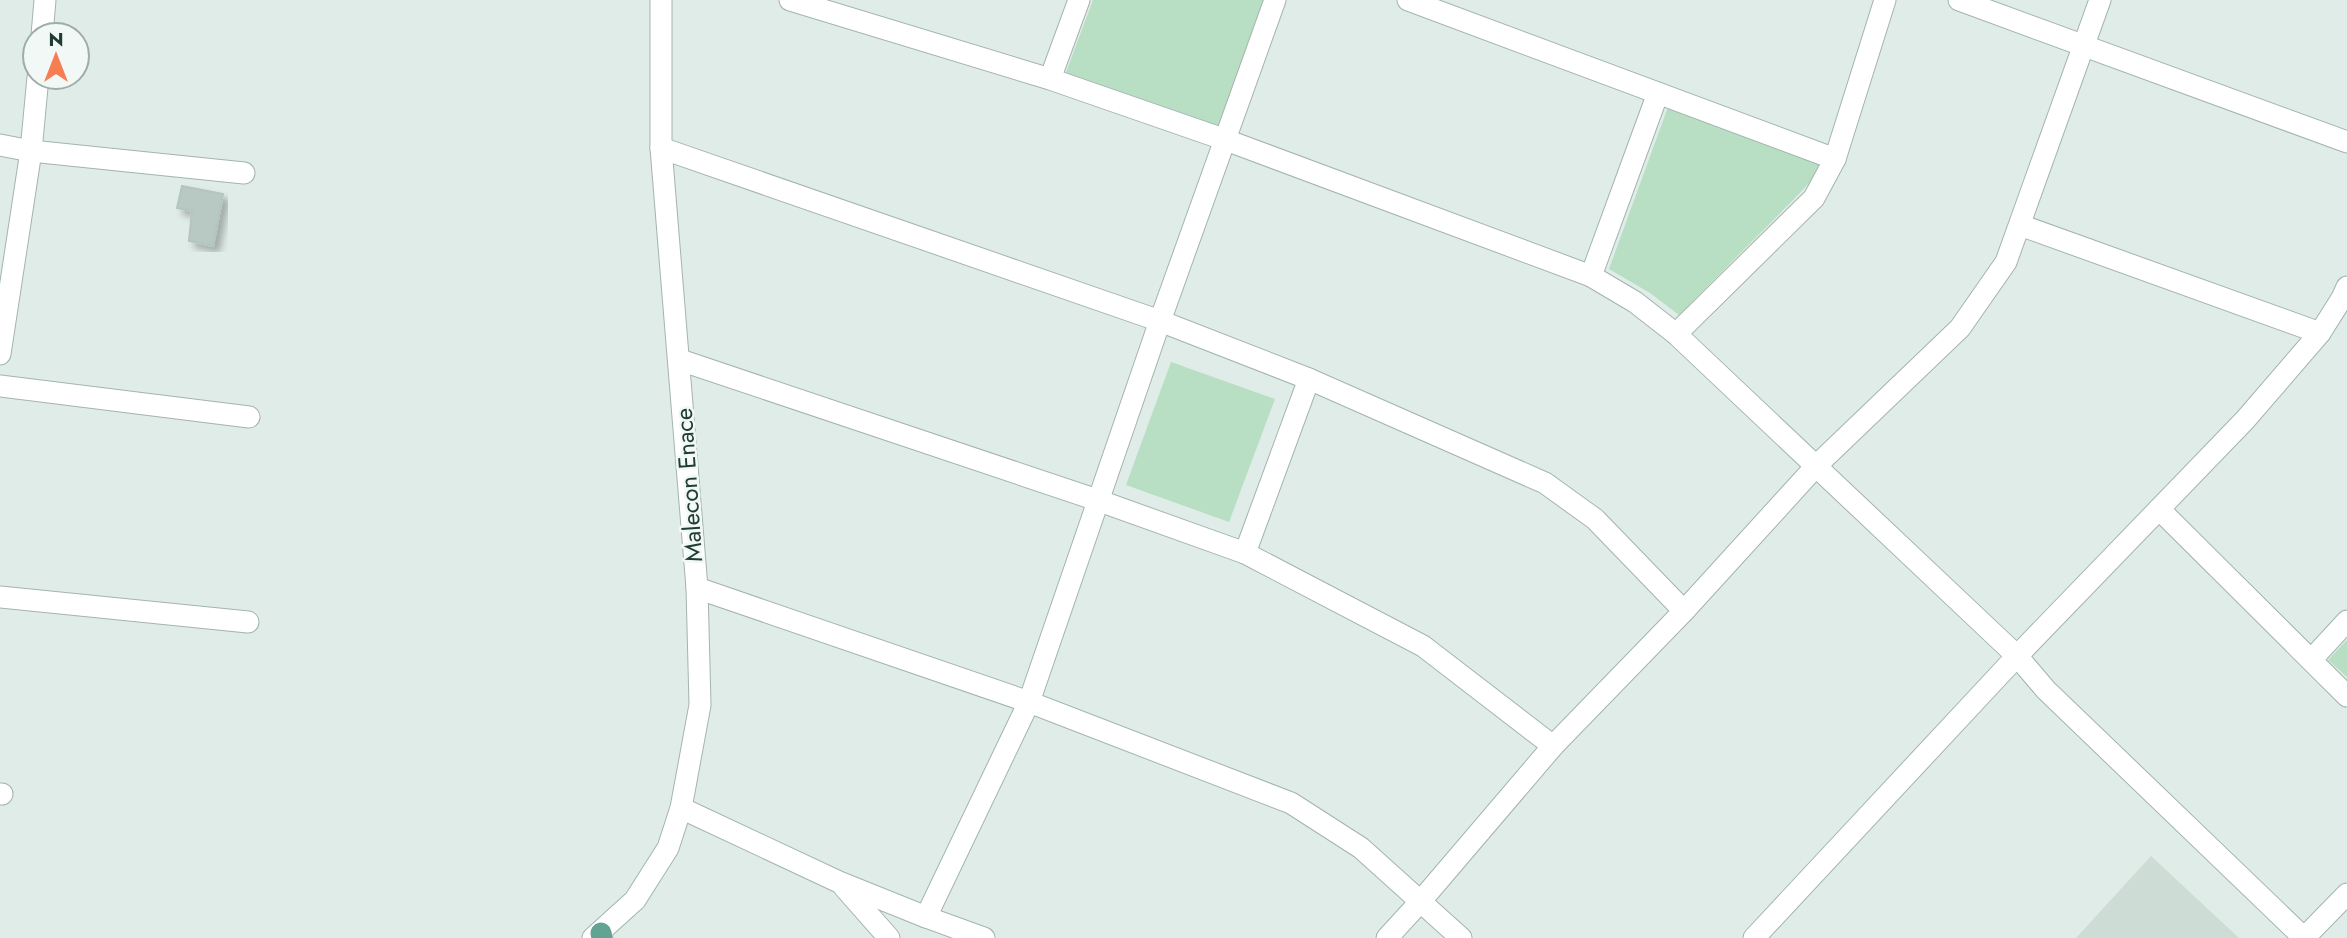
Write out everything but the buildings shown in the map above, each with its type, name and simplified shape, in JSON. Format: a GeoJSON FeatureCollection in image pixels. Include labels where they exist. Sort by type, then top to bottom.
{"type":"FeatureCollection","features":[{"type":"Feature","properties":{"kind":"street"},"geometry":{"type":"LineString","coordinates":[[44,21],[46,0]]}},
{"type":"Feature","properties":{"kind":"street","name":"Malecon Enace"},"geometry":{"type":"LineString","coordinates":[[599,936],[635,900],[668,848],[681,808],[700,705],[696,588],[680,360],[661,148],[661,0]]}},
{"type":"Feature","properties":{"kind":"street"},"geometry":{"type":"LineString","coordinates":[[790,0],[1050,79],[1226,140],[1591,276],[1636,302],[1676,334],[2017,656],[2046,690],[2304,938],[2347,894]]}},
{"type":"Feature","properties":{"kind":"street"},"geometry":{"type":"LineString","coordinates":[[1050,79],[1079,0]]}},
{"type":"Feature","properties":{"kind":"street"},"geometry":{"type":"LineString","coordinates":[[926,917],[1029,702],[1097,500],[1275,0]]}},
{"type":"Feature","properties":{"kind":"street"},"geometry":{"type":"LineString","coordinates":[[1408,0],[1835,159]]}},
{"type":"Feature","properties":{"kind":"street"},"geometry":{"type":"LineString","coordinates":[[1676,334],[1814,198],[1835,159],[1885,0]]}},
{"type":"Feature","properties":{"kind":"street"},"geometry":{"type":"LineString","coordinates":[[1959,0],[2347,142]]}},
{"type":"Feature","properties":{"kind":"street"},"geometry":{"type":"LineString","coordinates":[[1387,938],[1553,746],[1684,611],[1817,465],[1960,328],[2006,262],[2100,0]]}},
{"type":"Feature","properties":{"kind":"street"},"geometry":{"type":"LineString","coordinates":[[0,355],[31,152],[37,91]]}},
{"type":"Feature","properties":{"kind":"street"},"geometry":{"type":"LineString","coordinates":[[1591,276],[1658,93]]}},
{"type":"Feature","properties":{"kind":"street"},"geometry":{"type":"LineString","coordinates":[[0,145],[31,152],[244,173]]}},
{"type":"Feature","properties":{"kind":"street"},"geometry":{"type":"LineString","coordinates":[[661,148],[1160,321],[1309,379],[1545,484],[1595,519],[1684,611]]}},
{"type":"Feature","properties":{"kind":"street"},"geometry":{"type":"LineString","coordinates":[[2020,225],[2320,332]]}},
{"type":"Feature","properties":{"kind":"street"},"geometry":{"type":"LineString","coordinates":[[1754,938],[2017,656],[2245,420],[2320,332],[2347,287]]}},
{"type":"Feature","properties":{"kind":"street"},"geometry":{"type":"LineString","coordinates":[[680,360],[1097,500],[1245,553],[1423,646],[1553,746]]}},
{"type":"Feature","properties":{"kind":"street"},"geometry":{"type":"LineString","coordinates":[[1245,553],[1309,379]]}},
{"type":"Feature","properties":{"kind":"street"},"geometry":{"type":"LineString","coordinates":[[0,386],[249,417]]}},
{"type":"Feature","properties":{"kind":"street"},"geometry":{"type":"LineString","coordinates":[[2159,509],[2347,696]]}},
{"type":"Feature","properties":{"kind":"street"},"geometry":{"type":"LineString","coordinates":[[696,588],[1029,702],[1291,803],[1362,848],[1461,938]]}},
{"type":"Feature","properties":{"kind":"street"},"geometry":{"type":"LineString","coordinates":[[0,597],[248,622]]}},
{"type":"Feature","properties":{"kind":"street"},"geometry":{"type":"LineString","coordinates":[[2311,660],[2347,621]]}},
{"type":"Feature","properties":{"kind":"street"},"geometry":{"type":"LineString","coordinates":[[681,808],[839,882],[984,938]]}},
{"type":"Feature","properties":{"kind":"street"},"geometry":{"type":"LineString","coordinates":[[839,882],[889,938]]}},
{"type":"Feature","properties":{"kind":"shaded area"},"geometry":{"type":"Polygon","coordinates":[[[2151,856],[2239,938],[2076,938],[2151,856]]]}},
{"type":"Feature","properties":{"kind":"green space"},"geometry":{"type":"Polygon","coordinates":[[[1093,0],[1263,0],[1221,128],[1065,75],[1093,0]]]}},
{"type":"Feature","properties":{"kind":"green space"},"geometry":{"type":"Polygon","coordinates":[[[1668,107],[1821,162],[1810,182],[1679,315],[1650,293],[1609,269],[1668,107]]]}},
{"type":"Feature","properties":{"kind":"green space"},"geometry":{"type":"Polygon","coordinates":[[[1171,362],[1275,399],[1229,522],[1126,485],[1171,362]]]}},
{"type":"Feature","properties":{"kind":"green space"},"geometry":{"type":"Polygon","coordinates":[[[2347,640],[2347,677],[2328,660],[2347,640]]]}}]}
